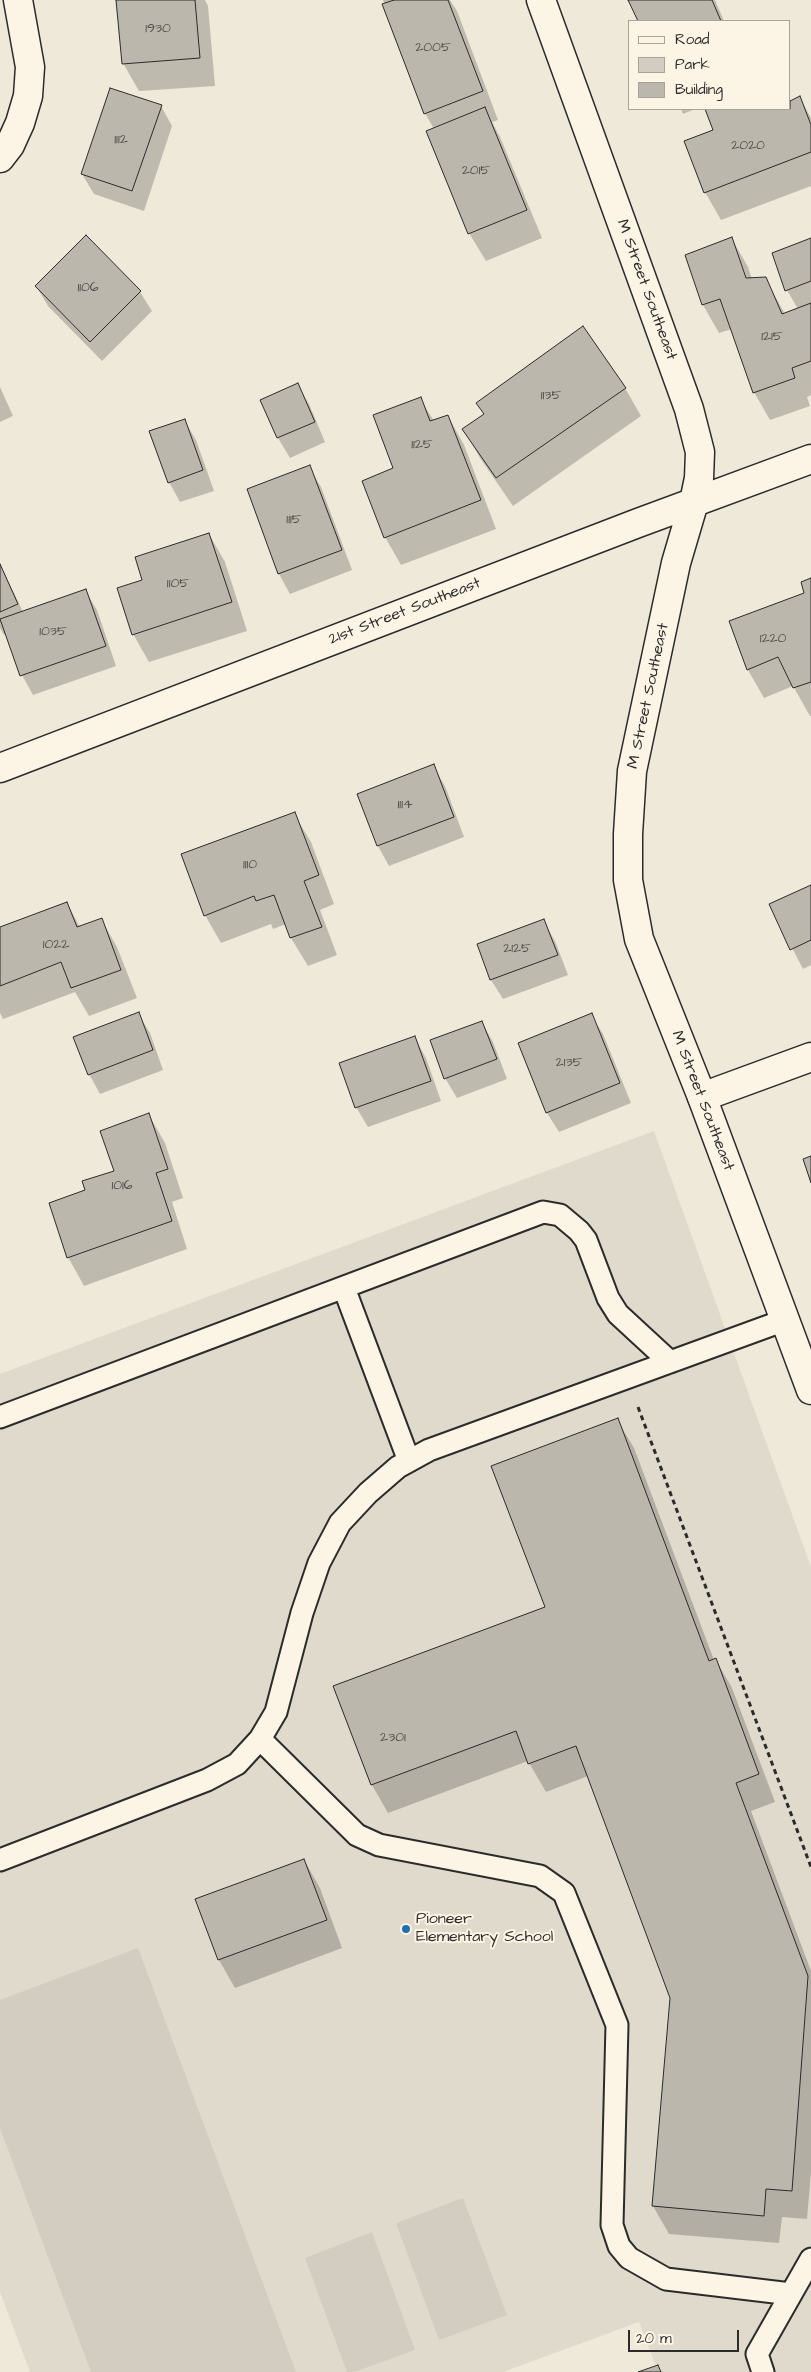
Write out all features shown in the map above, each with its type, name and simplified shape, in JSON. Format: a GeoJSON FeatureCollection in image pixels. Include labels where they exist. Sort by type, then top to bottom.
{"type":"FeatureCollection","features":[{"type":"Feature","properties":{"kind":"street"},"geometry":{"type":"LineString","coordinates":[[0,158],[10,145],[20,123],[28,96],[30,67],[18,0]]}},
{"type":"Feature","properties":{"kind":"street","name":"M Street Southeast"},"geometry":{"type":"LineString","coordinates":[[541,0],[689,409],[700,452],[699,478],[694,502],[676,563],[632,770],[628,834],[628,880],[639,939],[702,1097],[811,1390]]}},
{"type":"Feature","properties":{"kind":"street","name":"21st Street Southeast"},"geometry":{"type":"LineString","coordinates":[[0,768],[811,459]]}},
{"type":"Feature","properties":{"kind":"street"},"geometry":{"type":"LineString","coordinates":[[702,1097],[811,1057]]}},
{"type":"Feature","properties":{"kind":"lane"},"geometry":{"type":"LineString","coordinates":[[0,1417],[543,1212],[560,1215],[579,1231],[586,1240],[608,1298],[618,1314],[670,1362]]}},
{"type":"Feature","properties":{"kind":"lane"},"geometry":{"type":"LineString","coordinates":[[344,1288],[409,1461]]}},
{"type":"Feature","properties":{"kind":"lane"},"geometry":{"type":"LineString","coordinates":[[0,1860],[207,1780],[237,1764],[260,1739],[276,1712],[302,1613],[318,1563],[340,1523],[368,1493],[398,1467],[429,1450],[785,1320]]}},
{"type":"Feature","properties":{"kind":"lane"},"geometry":{"type":"LineString","coordinates":[[260,1739],[356,1834],[379,1845],[540,1876],[564,1893],[617,2025],[612,2225],[619,2246],[629,2258],[666,2279],[792,2294]]}},
{"type":"Feature","properties":{"kind":"lane"},"geometry":{"type":"LineString","coordinates":[[764,2372],[757,2354],[811,2259]]}},
{"type":"Feature","properties":{"kind":"path"},"geometry":{"type":"LineString","coordinates":[[628,1378],[811,1867]]}},
{"type":"Feature","properties":{"kind":"shaded area","name":"Pioneer Elementary School"},"geometry":{"type":"Polygon","coordinates":[[[654,1131],[811,1567],[811,2372],[658,2372],[639,2322],[503,2372],[30,2372],[0,2292],[0,1374],[654,1131]]]}},
{"type":"Feature","properties":{"kind":"green space"},"geometry":{"type":"Polygon","coordinates":[[[138,1948],[296,2372],[91,2372],[0,2128],[0,2000],[138,1948]]]}},
{"type":"Feature","properties":{"kind":"green space"},"geometry":{"type":"Polygon","coordinates":[[[463,2198],[507,2315],[439,2340],[396,2223],[463,2198]]]}},
{"type":"Feature","properties":{"kind":"green space"},"geometry":{"type":"Polygon","coordinates":[[[372,2232],[415,2350],[354,2372],[347,2372],[305,2258],[372,2232]]]}},
{"type":"Feature","properties":{"kind":"building"},"geometry":{"type":"Polygon","coordinates":[[[116,0],[195,0],[200,58],[122,64],[116,0]]]}},
{"type":"Feature","properties":{"kind":"building"},"geometry":{"type":"Polygon","coordinates":[[[394,0],[448,0],[483,91],[424,114],[382,4],[394,0]]]}},
{"type":"Feature","properties":{"kind":"building"},"geometry":{"type":"Polygon","coordinates":[[[628,0],[712,0],[721,20],[638,20],[628,0]]]}},
{"type":"Feature","properties":{"kind":"building"},"geometry":{"type":"Polygon","coordinates":[[[110,88],[162,105],[132,191],[81,174],[110,88]]]}},
{"type":"Feature","properties":{"kind":"building"},"geometry":{"type":"Polygon","coordinates":[[[800,96],[811,125],[811,152],[704,193],[684,141],[713,130],[705,110],[791,110],[791,100],[800,96]]]}},
{"type":"Feature","properties":{"kind":"building"},"geometry":{"type":"Polygon","coordinates":[[[485,107],[527,210],[468,234],[426,131],[485,107]]]}},
{"type":"Feature","properties":{"kind":"building"},"geometry":{"type":"Polygon","coordinates":[[[86,235],[141,291],[90,342],[35,286],[86,235]]]}},
{"type":"Feature","properties":{"kind":"building"},"geometry":{"type":"Polygon","coordinates":[[[732,237],[746,278],[766,277],[782,314],[811,303],[811,361],[792,368],[795,378],[753,393],[720,299],[702,305],[685,255],[732,237]]]}},
{"type":"Feature","properties":{"kind":"building"},"geometry":{"type":"Polygon","coordinates":[[[811,238],[811,281],[785,291],[772,253],[811,238]]]}},
{"type":"Feature","properties":{"kind":"building"},"geometry":{"type":"Polygon","coordinates":[[[583,326],[626,388],[496,478],[462,429],[484,414],[476,403],[583,326]]]}},
{"type":"Feature","properties":{"kind":"building"},"geometry":{"type":"Polygon","coordinates":[[[298,383],[315,422],[277,438],[260,400],[298,383]]]}},
{"type":"Feature","properties":{"kind":"building"},"geometry":{"type":"Polygon","coordinates":[[[421,397],[430,421],[448,415],[481,500],[384,538],[362,481],[393,468],[373,415],[421,397]]]}},
{"type":"Feature","properties":{"kind":"building"},"geometry":{"type":"Polygon","coordinates":[[[185,419],[203,470],[168,483],[149,431],[185,419]]]}},
{"type":"Feature","properties":{"kind":"building"},"geometry":{"type":"Polygon","coordinates":[[[310,465],[342,550],[278,574],[247,489],[310,465]]]}},
{"type":"Feature","properties":{"kind":"building"},"geometry":{"type":"Polygon","coordinates":[[[209,533],[232,602],[132,635],[117,588],[142,580],[135,557],[209,533]]]}},
{"type":"Feature","properties":{"kind":"building"},"geometry":{"type":"Polygon","coordinates":[[[0,564],[18,604],[0,612],[0,564]]]}},
{"type":"Feature","properties":{"kind":"building"},"geometry":{"type":"Polygon","coordinates":[[[811,578],[811,682],[793,688],[778,657],[747,670],[729,621],[804,593],[801,582],[811,578]]]}},
{"type":"Feature","properties":{"kind":"building"},"geometry":{"type":"Polygon","coordinates":[[[86,589],[106,646],[20,676],[0,619],[86,589]]]}},
{"type":"Feature","properties":{"kind":"building"},"geometry":{"type":"Polygon","coordinates":[[[434,764],[454,817],[377,846],[357,794],[434,764]]]}},
{"type":"Feature","properties":{"kind":"building"},"geometry":{"type":"Polygon","coordinates":[[[295,812],[319,875],[304,881],[322,927],[290,938],[274,895],[256,901],[254,896],[204,916],[181,854],[295,812]]]}},
{"type":"Feature","properties":{"kind":"building"},"geometry":{"type":"Polygon","coordinates":[[[811,885],[811,940],[790,950],[769,904],[811,885]]]}},
{"type":"Feature","properties":{"kind":"building"},"geometry":{"type":"Polygon","coordinates":[[[67,902],[77,927],[102,918],[121,970],[71,988],[61,962],[0,986],[0,927],[67,902]]]}},
{"type":"Feature","properties":{"kind":"building"},"geometry":{"type":"Polygon","coordinates":[[[544,919],[558,955],[490,980],[477,944],[544,919]]]}},
{"type":"Feature","properties":{"kind":"building"},"geometry":{"type":"Polygon","coordinates":[[[139,1012],[153,1050],[88,1075],[73,1037],[139,1012]]]}},
{"type":"Feature","properties":{"kind":"building"},"geometry":{"type":"Polygon","coordinates":[[[592,1013],[620,1083],[546,1113],[518,1043],[592,1013]]]}},
{"type":"Feature","properties":{"kind":"building"},"geometry":{"type":"Polygon","coordinates":[[[482,1021],[497,1059],[444,1079],[430,1040],[482,1021]]]}},
{"type":"Feature","properties":{"kind":"building"},"geometry":{"type":"Polygon","coordinates":[[[415,1036],[431,1081],[355,1108],[339,1063],[415,1036]]]}},
{"type":"Feature","properties":{"kind":"building"},"geometry":{"type":"Polygon","coordinates":[[[149,1113],[168,1169],[156,1173],[172,1221],[67,1258],[49,1203],[85,1190],[82,1181],[114,1171],[100,1131],[149,1113]]]}},
{"type":"Feature","properties":{"kind":"building"},"geometry":{"type":"Polygon","coordinates":[[[811,1156],[811,1183],[803,1159],[811,1156]]]}},
{"type":"Feature","properties":{"kind":"building"},"geometry":{"type":"Polygon","coordinates":[[[618,1418],[709,1661],[716,1658],[759,1774],[736,1783],[808,1976],[792,2191],[766,2189],[764,2216],[652,2206],[670,1998],[576,1746],[528,1764],[516,1731],[371,1785],[333,1686],[545,1607],[491,1466],[618,1418]]]}},
{"type":"Feature","properties":{"kind":"building"},"geometry":{"type":"Polygon","coordinates":[[[304,1859],[327,1920],[218,1960],[195,1899],[304,1859]]]}},
{"type":"Feature","properties":{"kind":"building"},"geometry":{"type":"Polygon","coordinates":[[[658,2365],[661,2372],[638,2372],[658,2365]]]}},
{"type":"Feature","properties":{"kind":"place","name":"Pioneer Elementary School"},"geometry":{"type":"Point","coordinates":[406,1929]}}]}
